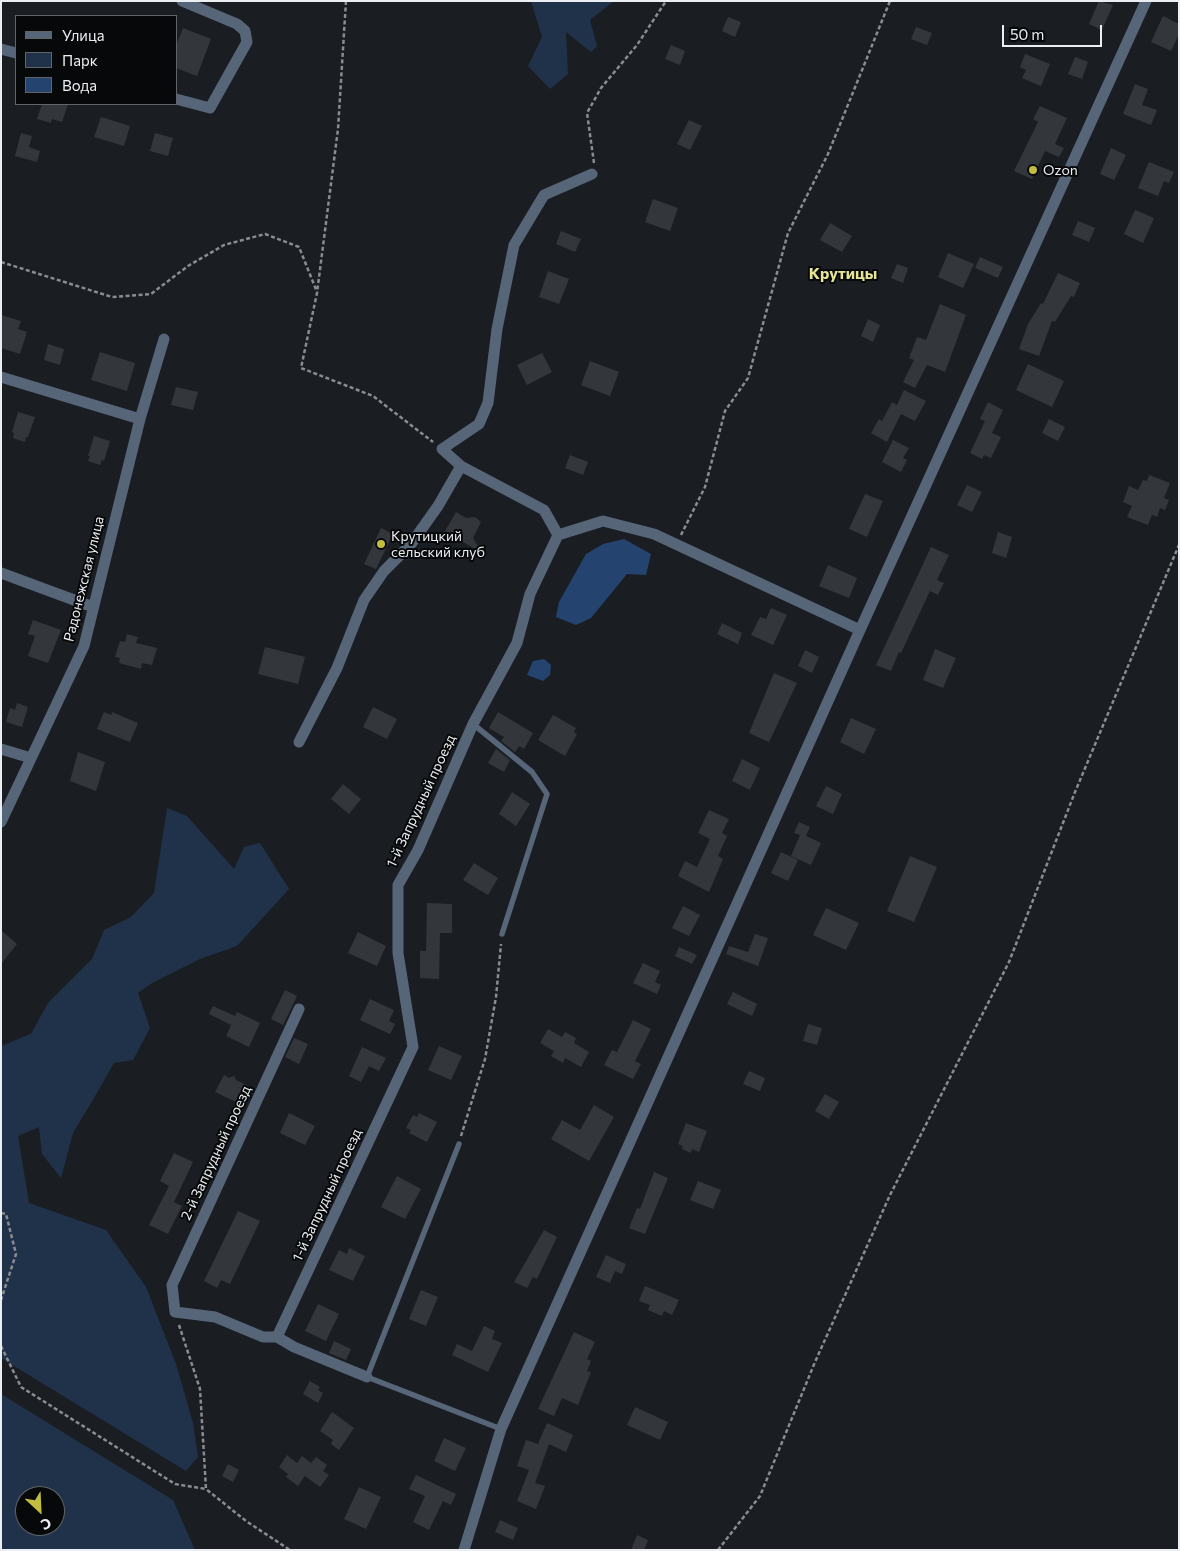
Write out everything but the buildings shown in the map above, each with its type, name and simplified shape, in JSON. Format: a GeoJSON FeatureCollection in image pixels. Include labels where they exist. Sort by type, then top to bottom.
{"type":"FeatureCollection","features":[{"type":"Feature","properties":{"kind":"street"},"geometry":{"type":"LineString","coordinates":[[178,100],[210,108],[247,42],[244,31],[237,24],[182,1]]}},
{"type":"Feature","properties":{"kind":"street"},"geometry":{"type":"LineString","coordinates":[[464,1550],[501,1429],[860,630],[1146,1]]}},
{"type":"Feature","properties":{"kind":"street"},"geometry":{"type":"LineString","coordinates":[[1,49],[15,54]]}},
{"type":"Feature","properties":{"kind":"street"},"geometry":{"type":"LineString","coordinates":[[592,174],[544,195],[514,245],[497,329],[488,403],[479,424],[442,449],[461,466],[544,510],[558,535],[603,521],[654,534],[860,630]]}},
{"type":"Feature","properties":{"kind":"street","name":"Радонежская улица"},"geometry":{"type":"LineString","coordinates":[[1,822],[84,646],[140,419],[164,338]]}},
{"type":"Feature","properties":{"kind":"street"},"geometry":{"type":"LineString","coordinates":[[1,376],[140,419]]}},
{"type":"Feature","properties":{"kind":"street"},"geometry":{"type":"LineString","coordinates":[[299,742],[337,668],[364,600],[384,571],[417,536],[438,506],[461,466]]}},
{"type":"Feature","properties":{"kind":"street","name":"1-й Запрудный проезд"},"geometry":{"type":"LineString","coordinates":[[277,1337],[413,1047],[398,952],[398,885],[418,850],[473,724],[517,643],[530,594],[558,535]]}},
{"type":"Feature","properties":{"kind":"street"},"geometry":{"type":"LineString","coordinates":[[1,573],[93,607]]}},
{"type":"Feature","properties":{"kind":"street"},"geometry":{"type":"LineString","coordinates":[[1,749],[31,758]]}},
{"type":"Feature","properties":{"kind":"street","name":"2-й Запрудный проезд"},"geometry":{"type":"LineString","coordinates":[[175,1312],[172,1285],[299,1009]]}},
{"type":"Feature","properties":{"kind":"street"},"geometry":{"type":"LineString","coordinates":[[175,1312],[215,1317],[263,1337],[277,1337],[294,1347],[367,1377]]}},
{"type":"Feature","properties":{"kind":"lane"},"geometry":{"type":"LineString","coordinates":[[473,724],[532,772],[547,794],[502,934]]}},
{"type":"Feature","properties":{"kind":"lane"},"geometry":{"type":"LineString","coordinates":[[459,1144],[367,1377],[501,1429]]}},
{"type":"Feature","properties":{"kind":"path"},"geometry":{"type":"LineString","coordinates":[[346,1],[338,129],[317,293],[301,368],[373,396],[442,449]]}},
{"type":"Feature","properties":{"kind":"path"},"geometry":{"type":"LineString","coordinates":[[592,174],[594,157],[589,144],[587,113],[601,88],[637,45],[666,1]]}},
{"type":"Feature","properties":{"kind":"path"},"geometry":{"type":"LineString","coordinates":[[676,545],[705,487],[726,411],[748,378],[788,233],[828,154],[890,1]]}},
{"type":"Feature","properties":{"kind":"path"},"geometry":{"type":"LineString","coordinates":[[1,262],[112,297],[151,294],[188,266],[224,245],[265,234],[299,247],[317,293]]}},
{"type":"Feature","properties":{"kind":"path"},"geometry":{"type":"LineString","coordinates":[[718,1550],[760,1496],[814,1362],[890,1195],[1009,962],[1075,792],[1179,545]]}},
{"type":"Feature","properties":{"kind":"path"},"geometry":{"type":"LineString","coordinates":[[459,1144],[485,1059],[496,997],[502,934]]}},
{"type":"Feature","properties":{"kind":"path"},"geometry":{"type":"LineString","coordinates":[[1,1213],[6,1214],[16,1254],[1,1300]]}},
{"type":"Feature","properties":{"kind":"path"},"geometry":{"type":"LineString","coordinates":[[175,1312],[200,1389],[206,1489]]}},
{"type":"Feature","properties":{"kind":"path"},"geometry":{"type":"LineString","coordinates":[[1,1346],[21,1387],[175,1484],[206,1489],[246,1521],[290,1550]]}},
{"type":"Feature","properties":{"kind":"green space"},"geometry":{"type":"Polygon","coordinates":[[[531,1],[614,1],[590,20],[597,46],[591,52],[566,32],[568,74],[550,89],[528,66],[542,37],[531,1]]]}},
{"type":"Feature","properties":{"kind":"green space"},"geometry":{"type":"Polygon","coordinates":[[[167,808],[187,816],[234,869],[244,847],[260,843],[289,889],[237,946],[200,959],[152,983],[138,993],[150,1028],[133,1060],[114,1063],[73,1133],[61,1178],[42,1154],[39,1127],[18,1136],[29,1203],[106,1230],[146,1287],[176,1364],[193,1423],[198,1457],[186,1471],[1,1358],[1,1046],[31,1034],[48,1003],[92,959],[104,930],[131,917],[154,893],[167,808]]]}},
{"type":"Feature","properties":{"kind":"green space"},"geometry":{"type":"Polygon","coordinates":[[[1,1394],[173,1500],[195,1550],[1,1550],[1,1394]]]}},
{"type":"Feature","properties":{"kind":"water"},"geometry":{"type":"Polygon","coordinates":[[[624,539],[651,554],[646,575],[627,574],[591,618],[576,625],[556,617],[559,602],[586,554],[603,544],[624,539]]]}},
{"type":"Feature","properties":{"kind":"water"},"geometry":{"type":"Polygon","coordinates":[[[544,659],[551,665],[550,675],[543,681],[527,675],[533,661],[544,659]]]}},
{"type":"Feature","properties":{"kind":"place","name":"Ozon"},"geometry":{"type":"Point","coordinates":[1033,170]}},
{"type":"Feature","properties":{"kind":"place","name":"Крутицкий сельский клуб"},"geometry":{"type":"Point","coordinates":[381,544]}},
{"type":"Feature","properties":{"kind":"district","name":"Крутицы"},"geometry":{"type":"Point","coordinates":[843,274]}}]}
